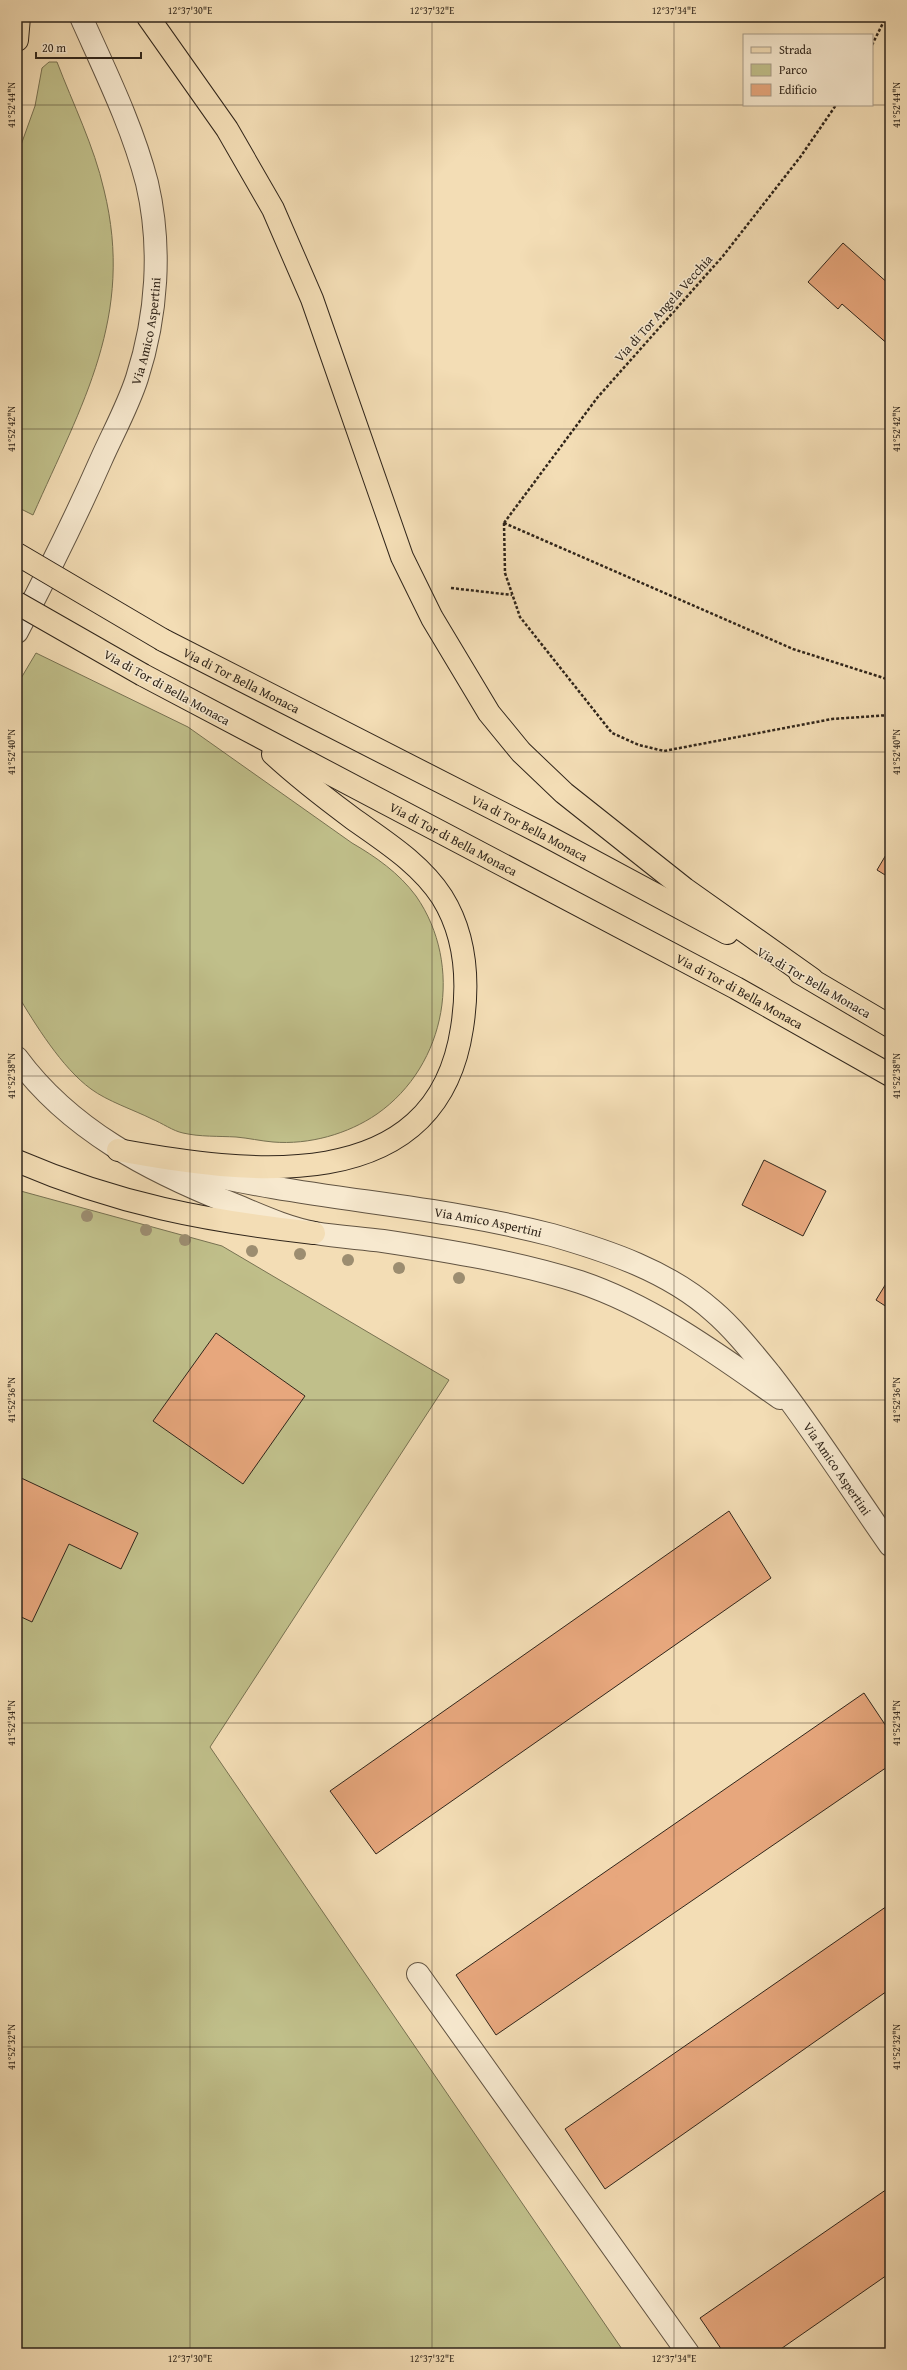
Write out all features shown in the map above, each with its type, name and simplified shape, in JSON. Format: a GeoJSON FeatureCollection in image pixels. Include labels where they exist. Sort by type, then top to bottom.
{"type":"FeatureCollection","features":[{"type":"Feature","properties":{"kind":"main road"},"geometry":{"type":"LineString","coordinates":[[17,40],[19,17]]}},
{"type":"Feature","properties":{"kind":"main road"},"geometry":{"type":"LineString","coordinates":[[148,17],[231,135],[259,182],[283,229],[310,293],[348,397],[384,510],[415,585],[447,644],[489,713],[535,766],[564,793],[685,889],[812,979]]}},
{"type":"Feature","properties":{"kind":"main road","name":"Via di Tor Bella Monaca"},"geometry":{"type":"LineString","coordinates":[[17,554],[164,640],[545,835],[812,979],[890,1026]]}},
{"type":"Feature","properties":{"kind":"main road","name":"Via di Tor di Bella Monaca"},"geometry":{"type":"LineString","coordinates":[[17,603],[143,675],[249,732],[722,980],[890,1075]]}},
{"type":"Feature","properties":{"kind":"main road"},"geometry":{"type":"LineString","coordinates":[[118,1150],[199,1163],[252,1168],[308,1165],[367,1153],[402,1133],[426,1112],[447,1077],[460,1041],[466,993],[464,954],[456,925],[441,896],[417,867],[322,795],[249,732]]}},
{"type":"Feature","properties":{"kind":"main road"},"geometry":{"type":"LineString","coordinates":[[17,1161],[91,1190],[146,1206],[214,1220],[314,1233]]}},
{"type":"Feature","properties":{"kind":"street","name":"Via Amico Aspertini"},"geometry":{"type":"LineString","coordinates":[[17,632],[70,532],[132,391],[142,357],[156,288],[154,234],[151,207],[143,169],[118,100],[81,17]]}},
{"type":"Feature","properties":{"kind":"street","name":"Via Amico Aspertini"},"geometry":{"type":"LineString","coordinates":[[17,1058],[39,1084],[74,1118],[118,1150],[215,1197],[314,1233],[384,1242],[499,1262],[566,1278],[593,1287],[632,1303],[685,1333],[799,1412]]}},
{"type":"Feature","properties":{"kind":"street","name":"Via Amico Aspertini"},"geometry":{"type":"LineString","coordinates":[[118,1150],[187,1169],[251,1183],[460,1215],[510,1225],[593,1247],[632,1262],[677,1285],[712,1310],[746,1344],[799,1412],[890,1545]]}},
{"type":"Feature","properties":{"kind":"street"},"geometry":{"type":"LineString","coordinates":[[418,1974],[688,2353]]}},
{"type":"Feature","properties":{"kind":"path"},"geometry":{"type":"LineString","coordinates":[[873,43],[886,17]]}},
{"type":"Feature","properties":{"kind":"path","name":"Via di Tor Angela Vecchia"},"geometry":{"type":"LineString","coordinates":[[504,523],[597,398],[723,256],[801,156],[835,106]]}},
{"type":"Feature","properties":{"kind":"path"},"geometry":{"type":"LineString","coordinates":[[890,680],[793,649],[504,523],[505,573],[520,617],[612,733],[639,745],[664,751],[832,719],[890,715]]}},
{"type":"Feature","properties":{"kind":"path"},"geometry":{"type":"LineString","coordinates":[[415,585],[512,595]]}},
{"type":"Feature","properties":{"kind":"green space"},"geometry":{"type":"Polygon","coordinates":[[[49,62],[57,62],[95,157],[104,190],[112,236],[113,278],[108,319],[98,358],[85,397],[33,515],[17,507],[17,156],[35,106],[42,68],[49,62]]]}},
{"type":"Feature","properties":{"kind":"green space"},"geometry":{"type":"Polygon","coordinates":[[[36,653],[188,727],[352,843],[370,854],[395,873],[416,896],[431,923],[440,952],[443,982],[441,1012],[433,1042],[419,1069],[401,1093],[377,1114],[354,1127],[328,1137],[300,1142],[273,1142],[236,1137],[203,1136],[183,1133],[171,1129],[97,1093],[70,1070],[50,1045],[17,994],[17,685],[36,653]]]}},
{"type":"Feature","properties":{"kind":"green space"},"geometry":{"type":"Polygon","coordinates":[[[17,1190],[222,1246],[449,1380],[210,1747],[624,2352],[17,2353],[17,1190]]]}},
{"type":"Feature","properties":{"kind":"building"},"geometry":{"type":"Polygon","coordinates":[[[843,243],[890,285],[890,346],[842,304],[838,309],[808,282],[843,243]]]}},
{"type":"Feature","properties":{"kind":"building"},"geometry":{"type":"Polygon","coordinates":[[[890,848],[890,878],[877,870],[890,848]]]}},
{"type":"Feature","properties":{"kind":"building"},"geometry":{"type":"Polygon","coordinates":[[[764,1160],[826,1191],[803,1236],[742,1205],[764,1160]]]}},
{"type":"Feature","properties":{"kind":"building"},"geometry":{"type":"Polygon","coordinates":[[[890,1277],[890,1309],[876,1300],[890,1277]]]}},
{"type":"Feature","properties":{"kind":"building"},"geometry":{"type":"Polygon","coordinates":[[[216,1333],[305,1396],[243,1484],[153,1421],[216,1333]]]}},
{"type":"Feature","properties":{"kind":"building"},"geometry":{"type":"Polygon","coordinates":[[[17,1476],[138,1533],[121,1569],[69,1544],[32,1622],[17,1615],[17,1476]]]}},
{"type":"Feature","properties":{"kind":"building"},"geometry":{"type":"Polygon","coordinates":[[[729,1511],[771,1578],[376,1854],[330,1791],[729,1511]]]}},
{"type":"Feature","properties":{"kind":"building"},"geometry":{"type":"Polygon","coordinates":[[[864,1693],[890,1732],[890,1765],[496,2035],[456,1975],[864,1693]]]}},
{"type":"Feature","properties":{"kind":"building"},"geometry":{"type":"Polygon","coordinates":[[[890,1904],[890,1989],[605,2189],[565,2129],[890,1904]]]}},
{"type":"Feature","properties":{"kind":"building"},"geometry":{"type":"Polygon","coordinates":[[[890,2187],[890,2273],[775,2353],[724,2353],[700,2318],[890,2187]]]}}]}
